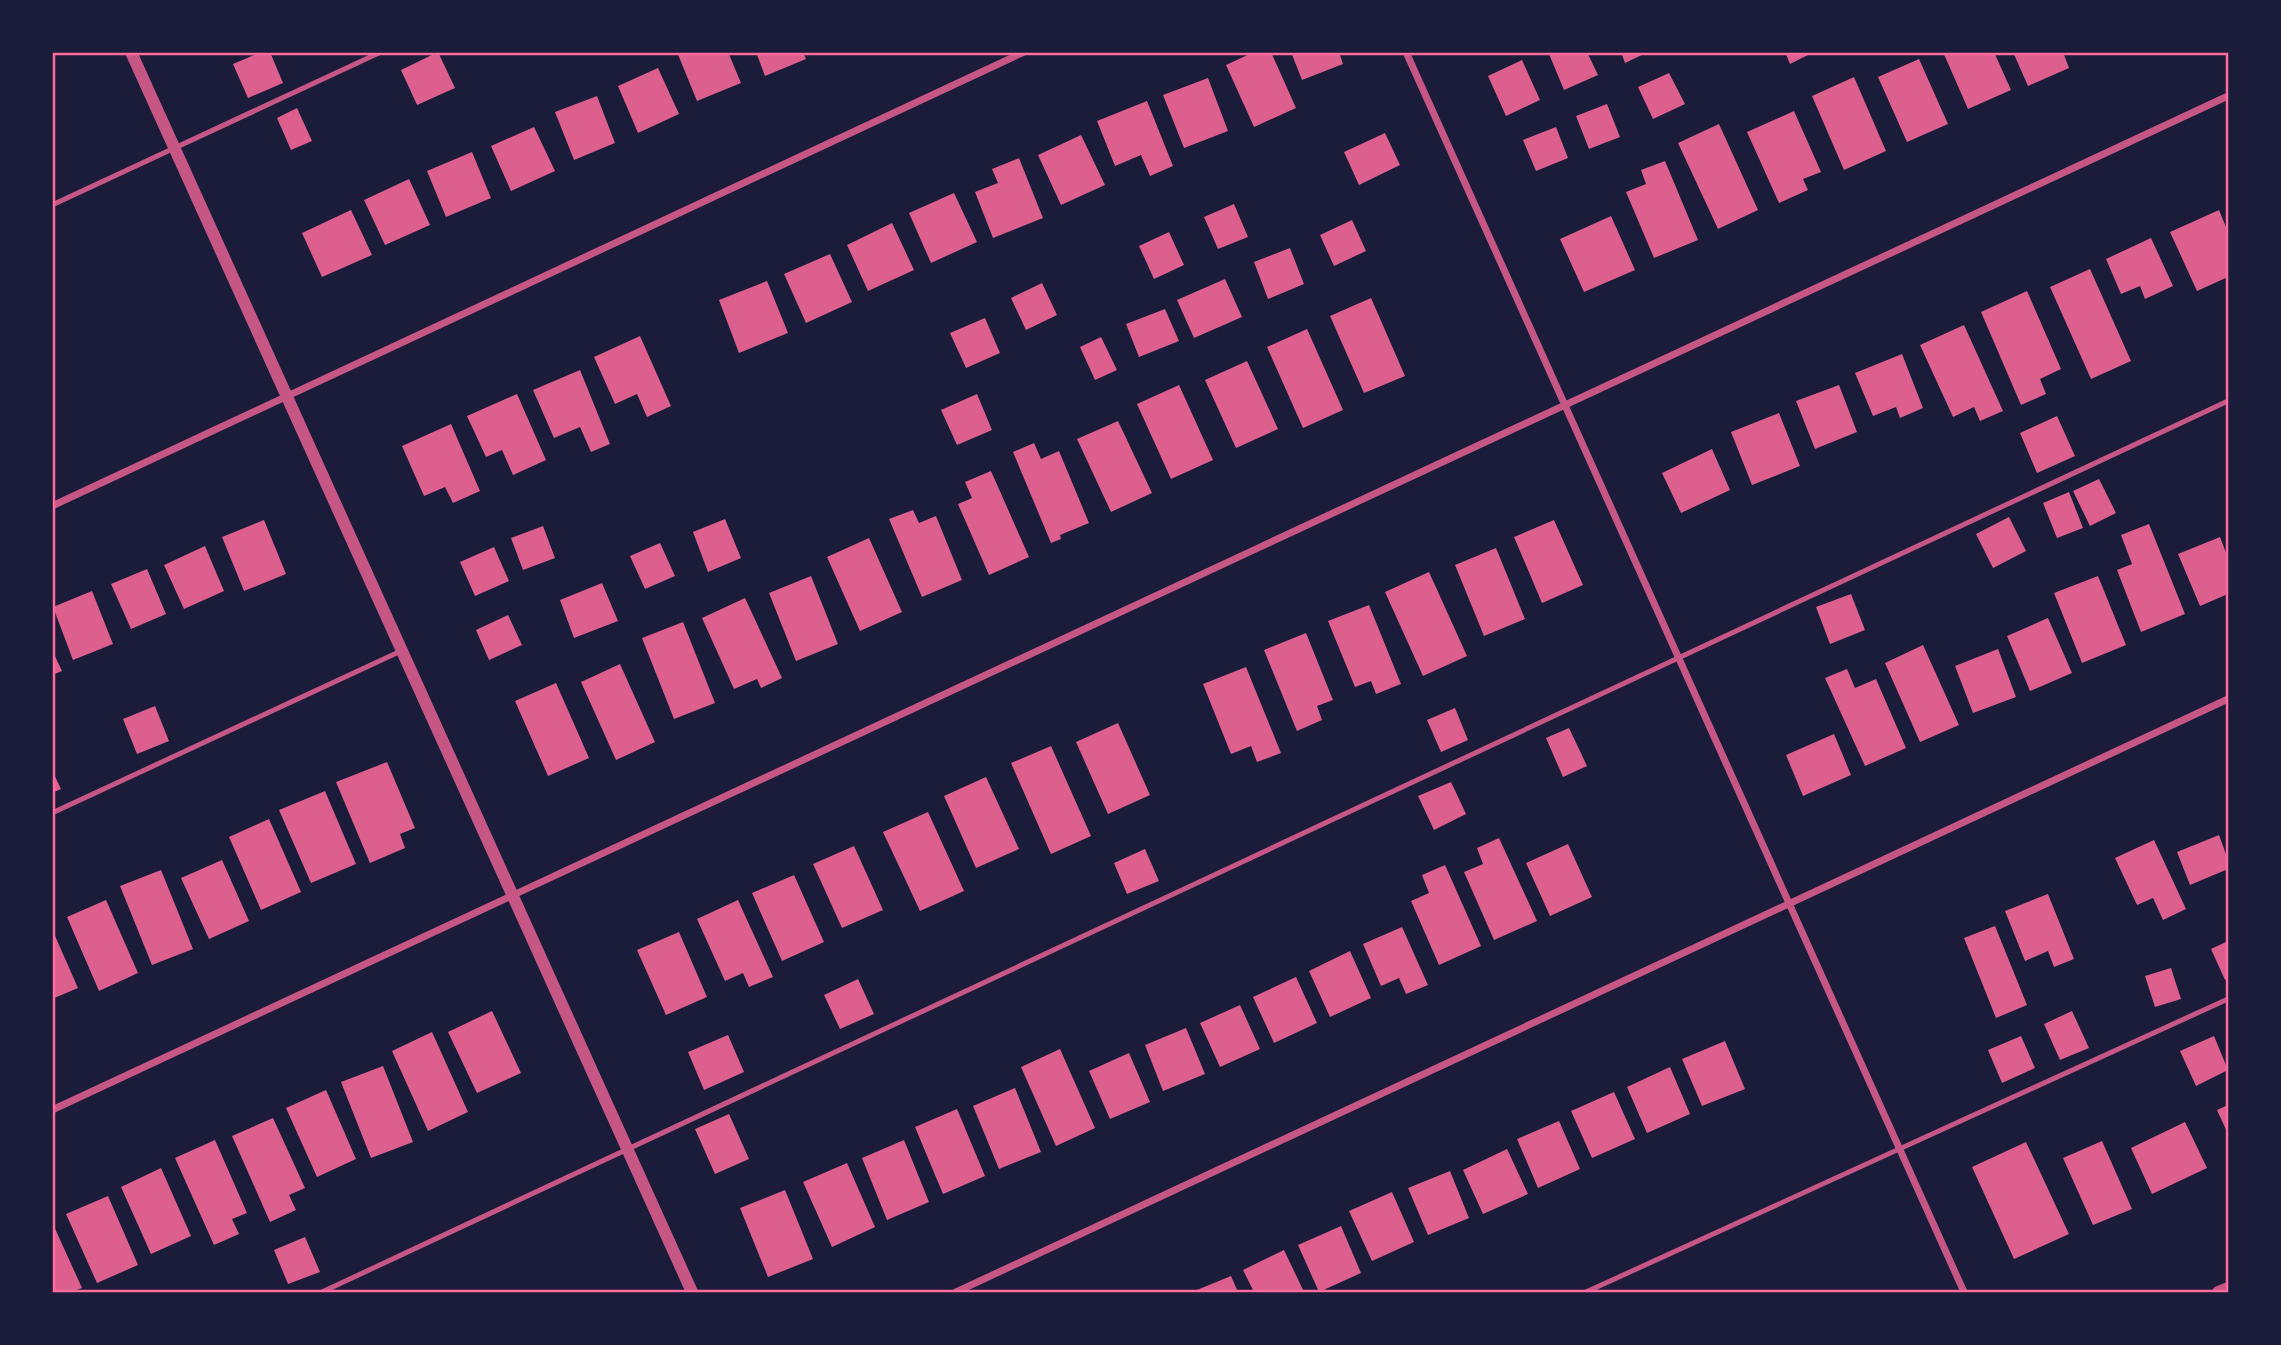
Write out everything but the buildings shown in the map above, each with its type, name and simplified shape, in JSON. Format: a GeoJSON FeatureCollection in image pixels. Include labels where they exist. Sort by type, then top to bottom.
{"type":"FeatureCollection","features":[{"type":"Feature","properties":{"kind":"street"},"geometry":{"type":"LineString","coordinates":[[131,52],[692,1293]]}},
{"type":"Feature","properties":{"kind":"street"},"geometry":{"type":"LineString","coordinates":[[52,506],[1024,52]]}},
{"type":"Feature","properties":{"kind":"street"},"geometry":{"type":"LineString","coordinates":[[1406,52],[1964,1293]]}},
{"type":"Feature","properties":{"kind":"street"},"geometry":{"type":"LineString","coordinates":[[52,1110],[2228,96]]}},
{"type":"Feature","properties":{"kind":"street"},"geometry":{"type":"LineString","coordinates":[[956,1293],[2228,699]]}},
{"type":"Feature","properties":{"kind":"street"},"geometry":{"type":"LineString","coordinates":[[2218,1293],[2228,1288]]}},
{"type":"Feature","properties":{"kind":"lane"},"geometry":{"type":"LineString","coordinates":[[52,205],[382,52]]}},
{"type":"Feature","properties":{"kind":"lane"},"geometry":{"type":"LineString","coordinates":[[322,1293],[2228,401]]}},
{"type":"Feature","properties":{"kind":"lane"},"geometry":{"type":"LineString","coordinates":[[52,813],[401,651]]}},
{"type":"Feature","properties":{"kind":"lane"},"geometry":{"type":"LineString","coordinates":[[1586,1293],[2228,999]]}}]}
